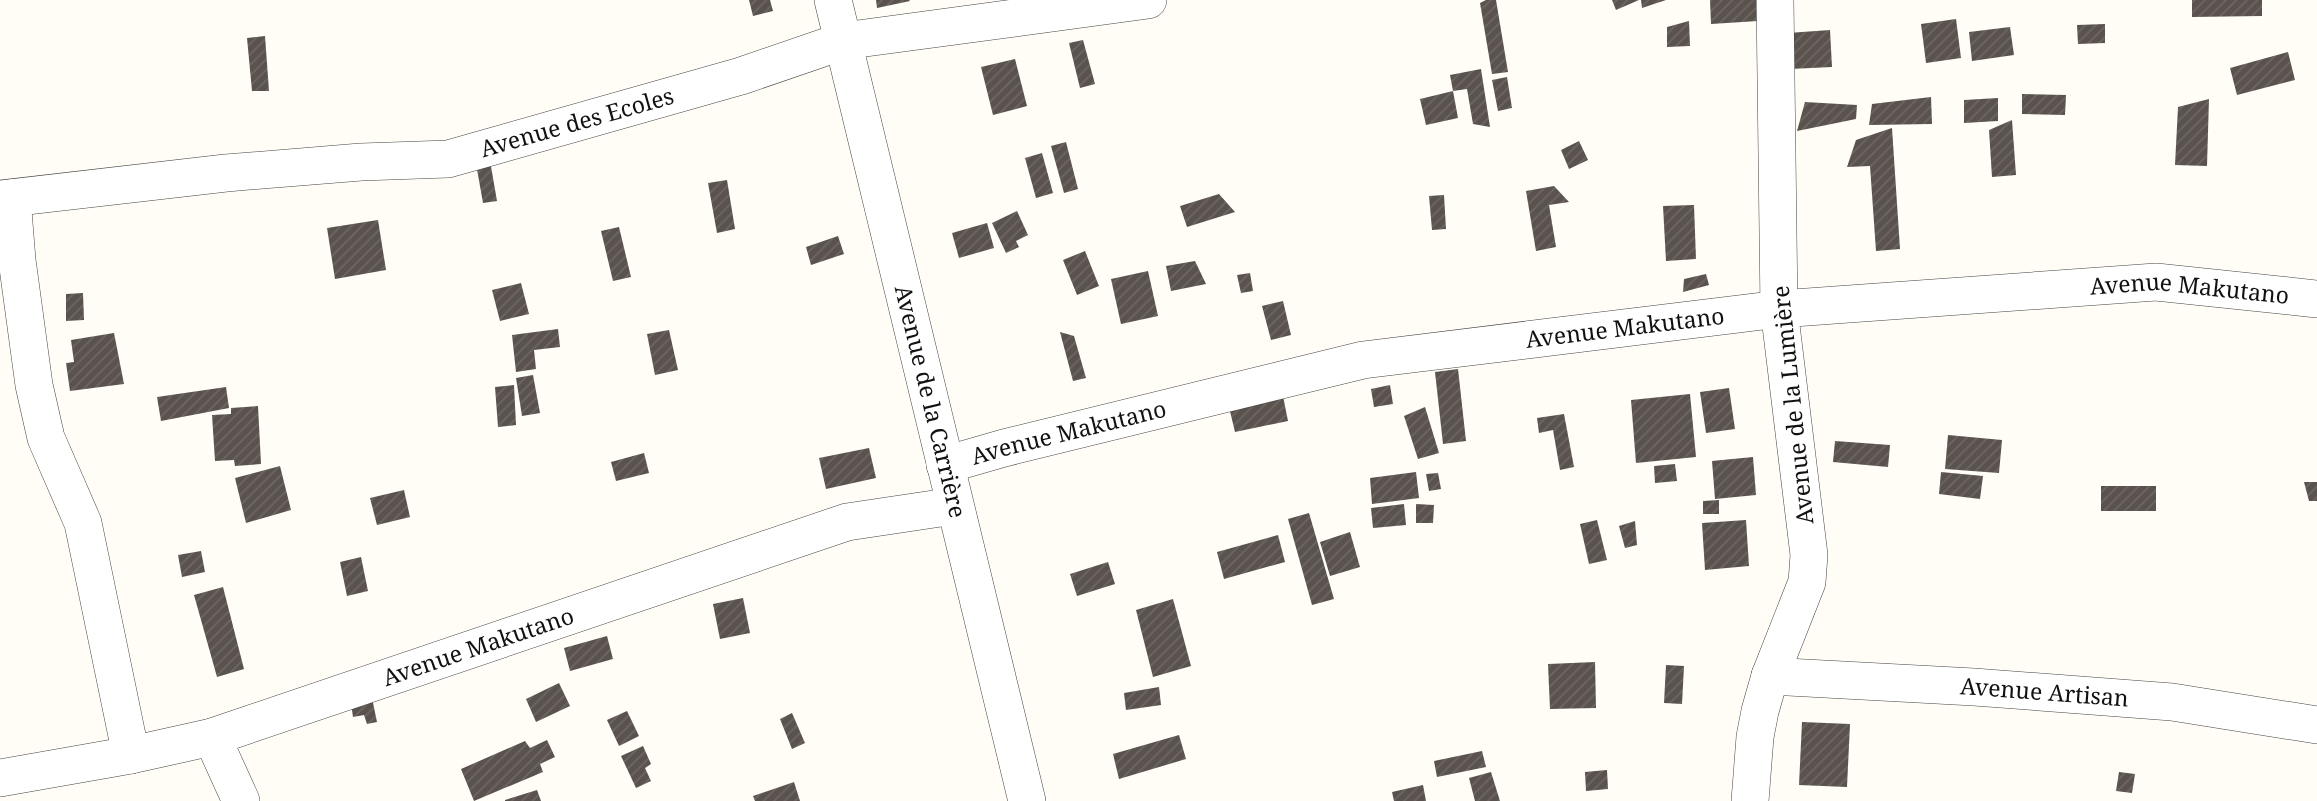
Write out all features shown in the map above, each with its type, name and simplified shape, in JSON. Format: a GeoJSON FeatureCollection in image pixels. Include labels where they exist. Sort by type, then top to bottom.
{"type":"FeatureCollection","features":[{"type":"Feature","properties":{"kind":"street","name":"Avenue de la Carrière"},"geometry":{"type":"LineString","coordinates":[[833,0],[1027,801]]}},
{"type":"Feature","properties":{"kind":"street","name":"Avenue des Ecoles"},"geometry":{"type":"LineString","coordinates":[[6,198],[226,173],[361,162],[448,159],[741,76],[843,41],[1149,0]]}},
{"type":"Feature","properties":{"kind":"street","name":"Avenue de la Lumière"},"geometry":{"type":"LineString","coordinates":[[1750,801],[1755,737],[1770,676],[1807,583],[1810,555],[1779,309],[1775,0]]}},
{"type":"Feature","properties":{"kind":"street"},"geometry":{"type":"LineString","coordinates":[[6,198],[34,385],[47,438],[83,523],[131,755]]}},
{"type":"Feature","properties":{"kind":"street","name":"Avenue Makutano"},"geometry":{"type":"LineString","coordinates":[[945,465],[1004,448],[1363,360],[1779,309],[2156,282],[2317,299]]}},
{"type":"Feature","properties":{"kind":"street","name":"Avenue Makutano"},"geometry":{"type":"LineString","coordinates":[[0,778],[131,755],[212,737],[847,522],[954,506]]}},
{"type":"Feature","properties":{"kind":"street","name":"Avenue Artisan"},"geometry":{"type":"LineString","coordinates":[[1770,676],[1975,687],[2172,702],[2317,725]]}},
{"type":"Feature","properties":{"kind":"street"},"geometry":{"type":"LineString","coordinates":[[212,737],[241,801]]}},
{"type":"Feature","properties":{"kind":"building"},"geometry":{"type":"Polygon","coordinates":[[[749,0],[770,0],[773,11],[753,16],[749,0]]]}},
{"type":"Feature","properties":{"kind":"building"},"geometry":{"type":"Polygon","coordinates":[[[876,0],[909,0],[910,1],[877,8],[876,0]]]}},
{"type":"Feature","properties":{"kind":"building"},"geometry":{"type":"Polygon","coordinates":[[[1496,0],[1508,72],[1492,74],[1480,3],[1496,0]]]}},
{"type":"Feature","properties":{"kind":"building"},"geometry":{"type":"Polygon","coordinates":[[[1612,0],[1639,0],[1616,10],[1612,0]]]}},
{"type":"Feature","properties":{"kind":"building"},"geometry":{"type":"Polygon","coordinates":[[[1641,0],[1666,0],[1642,8],[1641,0]]]}},
{"type":"Feature","properties":{"kind":"building"},"geometry":{"type":"Polygon","coordinates":[[[1710,0],[1758,0],[1758,21],[1711,24],[1710,0]]]}},
{"type":"Feature","properties":{"kind":"building"},"geometry":{"type":"Polygon","coordinates":[[[2192,0],[2262,0],[2262,16],[2192,17],[2192,0]]]}},
{"type":"Feature","properties":{"kind":"building"},"geometry":{"type":"Polygon","coordinates":[[[1956,19],[1961,58],[1926,63],[1921,24],[1956,19]]]}},
{"type":"Feature","properties":{"kind":"building"},"geometry":{"type":"Polygon","coordinates":[[[1689,21],[1690,46],[1667,47],[1667,27],[1689,21]]]}},
{"type":"Feature","properties":{"kind":"building"},"geometry":{"type":"Polygon","coordinates":[[[2105,24],[2105,43],[2078,44],[2077,25],[2105,24]]]}},
{"type":"Feature","properties":{"kind":"building"},"geometry":{"type":"Polygon","coordinates":[[[2010,27],[2014,55],[1972,61],[1969,32],[2010,27]]]}},
{"type":"Feature","properties":{"kind":"building"},"geometry":{"type":"Polygon","coordinates":[[[1830,30],[1832,67],[1790,69],[1788,33],[1830,30]]]}},
{"type":"Feature","properties":{"kind":"building"},"geometry":{"type":"Polygon","coordinates":[[[265,36],[269,91],[252,91],[247,38],[265,36]]]}},
{"type":"Feature","properties":{"kind":"building"},"geometry":{"type":"Polygon","coordinates":[[[1083,40],[1095,84],[1080,88],[1069,43],[1083,40]]]}},
{"type":"Feature","properties":{"kind":"building"},"geometry":{"type":"Polygon","coordinates":[[[2288,52],[2295,80],[2237,95],[2230,68],[2288,52]]]}},
{"type":"Feature","properties":{"kind":"building"},"geometry":{"type":"Polygon","coordinates":[[[1015,59],[1027,106],[993,115],[981,67],[1015,59]]]}},
{"type":"Feature","properties":{"kind":"building"},"geometry":{"type":"Polygon","coordinates":[[[1481,69],[1490,127],[1473,124],[1467,89],[1453,91],[1450,75],[1481,69]]]}},
{"type":"Feature","properties":{"kind":"building"},"geometry":{"type":"Polygon","coordinates":[[[1507,77],[1512,108],[1498,111],[1492,80],[1507,77]]]}},
{"type":"Feature","properties":{"kind":"building"},"geometry":{"type":"Polygon","coordinates":[[[1453,91],[1458,118],[1426,125],[1420,99],[1453,91]]]}},
{"type":"Feature","properties":{"kind":"building"},"geometry":{"type":"Polygon","coordinates":[[[2022,94],[2066,95],[2065,115],[2022,114],[2022,94]]]}},
{"type":"Feature","properties":{"kind":"building"},"geometry":{"type":"Polygon","coordinates":[[[1931,97],[1932,124],[1869,125],[1872,104],[1931,97]]]}},
{"type":"Feature","properties":{"kind":"building"},"geometry":{"type":"Polygon","coordinates":[[[1998,98],[1998,121],[1964,123],[1964,100],[1998,98]]]}},
{"type":"Feature","properties":{"kind":"building"},"geometry":{"type":"Polygon","coordinates":[[[2209,99],[2207,166],[2175,165],[2178,107],[2209,99]]]}},
{"type":"Feature","properties":{"kind":"building"},"geometry":{"type":"Polygon","coordinates":[[[1805,102],[1857,105],[1856,119],[1797,131],[1805,102]]]}},
{"type":"Feature","properties":{"kind":"building"},"geometry":{"type":"Polygon","coordinates":[[[2012,120],[2016,175],[1992,177],[1989,130],[2012,120]]]}},
{"type":"Feature","properties":{"kind":"building"},"geometry":{"type":"Polygon","coordinates":[[[1892,128],[1900,249],[1876,251],[1870,166],[1847,167],[1856,140],[1892,128]]]}},
{"type":"Feature","properties":{"kind":"building"},"geometry":{"type":"Polygon","coordinates":[[[1579,141],[1588,160],[1569,169],[1561,150],[1579,141]]]}},
{"type":"Feature","properties":{"kind":"building"},"geometry":{"type":"Polygon","coordinates":[[[1066,142],[1078,189],[1064,193],[1051,146],[1066,142]]]}},
{"type":"Feature","properties":{"kind":"building"},"geometry":{"type":"Polygon","coordinates":[[[1042,153],[1053,193],[1036,198],[1025,158],[1042,153]]]}},
{"type":"Feature","properties":{"kind":"building"},"geometry":{"type":"Polygon","coordinates":[[[489,155],[497,201],[483,203],[475,158],[489,155]]]}},
{"type":"Feature","properties":{"kind":"building"},"geometry":{"type":"Polygon","coordinates":[[[727,180],[735,229],[717,233],[708,183],[727,180]]]}},
{"type":"Feature","properties":{"kind":"building"},"geometry":{"type":"Polygon","coordinates":[[[1554,186],[1569,202],[1549,205],[1556,247],[1536,251],[1526,191],[1554,186]]]}},
{"type":"Feature","properties":{"kind":"building"},"geometry":{"type":"Polygon","coordinates":[[[1219,194],[1235,212],[1187,227],[1180,206],[1219,194]]]}},
{"type":"Feature","properties":{"kind":"building"},"geometry":{"type":"Polygon","coordinates":[[[1444,195],[1446,229],[1432,230],[1429,196],[1444,195]]]}},
{"type":"Feature","properties":{"kind":"building"},"geometry":{"type":"Polygon","coordinates":[[[1694,205],[1696,259],[1666,261],[1663,206],[1694,205]]]}},
{"type":"Feature","properties":{"kind":"building"},"geometry":{"type":"Polygon","coordinates":[[[1017,211],[1028,235],[1016,241],[1019,247],[1006,253],[992,223],[1017,211]]]}},
{"type":"Feature","properties":{"kind":"building"},"geometry":{"type":"Polygon","coordinates":[[[378,220],[386,270],[335,279],[327,228],[378,220]]]}},
{"type":"Feature","properties":{"kind":"building"},"geometry":{"type":"Polygon","coordinates":[[[987,223],[994,248],[959,258],[952,233],[987,223]]]}},
{"type":"Feature","properties":{"kind":"building"},"geometry":{"type":"Polygon","coordinates":[[[619,227],[631,277],[613,281],[601,231],[619,227]]]}},
{"type":"Feature","properties":{"kind":"building"},"geometry":{"type":"Polygon","coordinates":[[[838,236],[844,254],[811,265],[806,247],[838,236]]]}},
{"type":"Feature","properties":{"kind":"building"},"geometry":{"type":"Polygon","coordinates":[[[1085,251],[1099,286],[1077,295],[1063,260],[1085,251]]]}},
{"type":"Feature","properties":{"kind":"building"},"geometry":{"type":"Polygon","coordinates":[[[1195,261],[1206,284],[1171,291],[1166,266],[1195,261]]]}},
{"type":"Feature","properties":{"kind":"building"},"geometry":{"type":"Polygon","coordinates":[[[1148,271],[1158,316],[1121,324],[1111,279],[1148,271]]]}},
{"type":"Feature","properties":{"kind":"building"},"geometry":{"type":"Polygon","coordinates":[[[1250,273],[1253,291],[1241,293],[1237,275],[1250,273]]]}},
{"type":"Feature","properties":{"kind":"building"},"geometry":{"type":"Polygon","coordinates":[[[1706,274],[1709,285],[1683,292],[1684,279],[1706,274]]]}},
{"type":"Feature","properties":{"kind":"building"},"geometry":{"type":"Polygon","coordinates":[[[521,283],[529,314],[500,321],[492,290],[521,283]]]}},
{"type":"Feature","properties":{"kind":"building"},"geometry":{"type":"Polygon","coordinates":[[[83,293],[84,320],[66,321],[66,294],[83,293]]]}},
{"type":"Feature","properties":{"kind":"building"},"geometry":{"type":"Polygon","coordinates":[[[1283,301],[1291,335],[1271,340],[1262,306],[1283,301]]]}},
{"type":"Feature","properties":{"kind":"building"},"geometry":{"type":"Polygon","coordinates":[[[558,329],[560,347],[534,350],[536,369],[516,372],[512,335],[558,329]]]}},
{"type":"Feature","properties":{"kind":"building"},"geometry":{"type":"Polygon","coordinates":[[[669,330],[678,370],[655,375],[647,334],[669,330]]]}},
{"type":"Feature","properties":{"kind":"building"},"geometry":{"type":"Polygon","coordinates":[[[1060,332],[1074,336],[1086,378],[1073,381],[1060,332]]]}},
{"type":"Feature","properties":{"kind":"building"},"geometry":{"type":"Polygon","coordinates":[[[114,333],[124,384],[70,391],[66,363],[74,362],[71,340],[114,333]]]}},
{"type":"Feature","properties":{"kind":"building"},"geometry":{"type":"Polygon","coordinates":[[[1458,369],[1466,441],[1443,444],[1435,372],[1458,369]]]}},
{"type":"Feature","properties":{"kind":"building"},"geometry":{"type":"Polygon","coordinates":[[[533,375],[540,413],[522,416],[516,378],[533,375]]]}},
{"type":"Feature","properties":{"kind":"building"},"geometry":{"type":"Polygon","coordinates":[[[514,385],[516,425],[498,427],[495,387],[514,385]]]}},
{"type":"Feature","properties":{"kind":"building"},"geometry":{"type":"Polygon","coordinates":[[[1390,385],[1393,404],[1374,407],[1371,389],[1390,385]]]}},
{"type":"Feature","properties":{"kind":"building"},"geometry":{"type":"Polygon","coordinates":[[[226,387],[229,408],[161,421],[157,397],[226,387]]]}},
{"type":"Feature","properties":{"kind":"building"},"geometry":{"type":"Polygon","coordinates":[[[1729,388],[1735,429],[1706,433],[1700,392],[1729,388]]]}},
{"type":"Feature","properties":{"kind":"building"},"geometry":{"type":"Polygon","coordinates":[[[1690,394],[1696,457],[1636,463],[1631,400],[1690,394]]]}},
{"type":"Feature","properties":{"kind":"building"},"geometry":{"type":"Polygon","coordinates":[[[1283,396],[1288,421],[1235,432],[1229,407],[1283,396]]]}},
{"type":"Feature","properties":{"kind":"building"},"geometry":{"type":"Polygon","coordinates":[[[258,406],[261,464],[235,466],[234,460],[215,461],[212,415],[231,414],[231,408],[258,406]]]}},
{"type":"Feature","properties":{"kind":"building"},"geometry":{"type":"Polygon","coordinates":[[[1425,407],[1439,453],[1418,459],[1404,416],[1425,407]]]}},
{"type":"Feature","properties":{"kind":"building"},"geometry":{"type":"Polygon","coordinates":[[[1564,414],[1574,467],[1560,470],[1553,430],[1539,433],[1537,418],[1564,414]]]}},
{"type":"Feature","properties":{"kind":"building"},"geometry":{"type":"Polygon","coordinates":[[[1948,435],[2002,440],[1999,473],[1945,469],[1948,435]]]}},
{"type":"Feature","properties":{"kind":"building"},"geometry":{"type":"Polygon","coordinates":[[[1835,441],[1890,445],[1888,467],[1833,462],[1835,441]]]}},
{"type":"Feature","properties":{"kind":"building"},"geometry":{"type":"Polygon","coordinates":[[[869,448],[876,478],[826,489],[819,458],[869,448]]]}},
{"type":"Feature","properties":{"kind":"building"},"geometry":{"type":"Polygon","coordinates":[[[644,453],[649,473],[616,481],[611,462],[644,453]]]}},
{"type":"Feature","properties":{"kind":"building"},"geometry":{"type":"Polygon","coordinates":[[[1753,457],[1756,495],[1715,499],[1712,461],[1753,457]]]}},
{"type":"Feature","properties":{"kind":"building"},"geometry":{"type":"Polygon","coordinates":[[[1675,464],[1677,481],[1655,483],[1654,466],[1675,464]]]}},
{"type":"Feature","properties":{"kind":"building"},"geometry":{"type":"Polygon","coordinates":[[[280,466],[291,510],[246,523],[235,478],[280,466]]]}},
{"type":"Feature","properties":{"kind":"building"},"geometry":{"type":"Polygon","coordinates":[[[1416,472],[1419,498],[1372,504],[1370,478],[1416,472]]]}},
{"type":"Feature","properties":{"kind":"building"},"geometry":{"type":"Polygon","coordinates":[[[1941,472],[1983,476],[1980,499],[1939,494],[1941,472]]]}},
{"type":"Feature","properties":{"kind":"building"},"geometry":{"type":"Polygon","coordinates":[[[1438,473],[1441,489],[1429,491],[1426,474],[1438,473]]]}},
{"type":"Feature","properties":{"kind":"building"},"geometry":{"type":"Polygon","coordinates":[[[2304,482],[2317,482],[2317,501],[2309,501],[2304,482]]]}},
{"type":"Feature","properties":{"kind":"building"},"geometry":{"type":"Polygon","coordinates":[[[2101,486],[2156,486],[2156,511],[2101,511],[2101,486]]]}},
{"type":"Feature","properties":{"kind":"building"},"geometry":{"type":"Polygon","coordinates":[[[404,490],[410,517],[377,525],[370,498],[404,490]]]}},
{"type":"Feature","properties":{"kind":"building"},"geometry":{"type":"Polygon","coordinates":[[[1719,500],[1719,514],[1703,514],[1703,501],[1719,500]]]}},
{"type":"Feature","properties":{"kind":"building"},"geometry":{"type":"Polygon","coordinates":[[[1404,504],[1406,525],[1373,528],[1371,508],[1404,504]]]}},
{"type":"Feature","properties":{"kind":"building"},"geometry":{"type":"Polygon","coordinates":[[[1416,504],[1434,505],[1433,523],[1416,523],[1416,504]]]}},
{"type":"Feature","properties":{"kind":"building"},"geometry":{"type":"Polygon","coordinates":[[[1309,513],[1334,599],[1312,605],[1288,519],[1309,513]]]}},
{"type":"Feature","properties":{"kind":"building"},"geometry":{"type":"Polygon","coordinates":[[[1597,520],[1607,560],[1589,564],[1580,524],[1597,520]]]}},
{"type":"Feature","properties":{"kind":"building"},"geometry":{"type":"Polygon","coordinates":[[[1746,520],[1749,566],[1705,570],[1702,523],[1746,520]]]}},
{"type":"Feature","properties":{"kind":"building"},"geometry":{"type":"Polygon","coordinates":[[[1635,521],[1637,545],[1625,548],[1619,526],[1635,521]]]}},
{"type":"Feature","properties":{"kind":"building"},"geometry":{"type":"Polygon","coordinates":[[[1350,532],[1360,567],[1330,576],[1320,542],[1350,532]]]}},
{"type":"Feature","properties":{"kind":"building"},"geometry":{"type":"Polygon","coordinates":[[[1278,535],[1285,562],[1224,579],[1217,552],[1278,535]]]}},
{"type":"Feature","properties":{"kind":"building"},"geometry":{"type":"Polygon","coordinates":[[[201,551],[205,572],[182,577],[178,555],[201,551]]]}},
{"type":"Feature","properties":{"kind":"building"},"geometry":{"type":"Polygon","coordinates":[[[361,557],[368,591],[347,596],[340,562],[361,557]]]}},
{"type":"Feature","properties":{"kind":"building"},"geometry":{"type":"Polygon","coordinates":[[[1108,562],[1115,584],[1077,596],[1070,574],[1108,562]]]}},
{"type":"Feature","properties":{"kind":"building"},"geometry":{"type":"Polygon","coordinates":[[[223,587],[244,669],[217,677],[194,595],[223,587]]]}},
{"type":"Feature","properties":{"kind":"building"},"geometry":{"type":"Polygon","coordinates":[[[743,598],[750,633],[720,639],[713,604],[743,598]]]}},
{"type":"Feature","properties":{"kind":"building"},"geometry":{"type":"Polygon","coordinates":[[[1173,599],[1191,666],[1153,677],[1136,610],[1173,599]]]}},
{"type":"Feature","properties":{"kind":"building"},"geometry":{"type":"Polygon","coordinates":[[[607,636],[613,659],[570,671],[564,648],[607,636]]]}},
{"type":"Feature","properties":{"kind":"building"},"geometry":{"type":"Polygon","coordinates":[[[1595,662],[1596,708],[1550,709],[1548,664],[1595,662]]]}},
{"type":"Feature","properties":{"kind":"building"},"geometry":{"type":"Polygon","coordinates":[[[1666,665],[1684,666],[1682,704],[1664,703],[1666,665]]]}},
{"type":"Feature","properties":{"kind":"building"},"geometry":{"type":"Polygon","coordinates":[[[559,683],[570,706],[536,722],[526,699],[559,683]]]}},
{"type":"Feature","properties":{"kind":"building"},"geometry":{"type":"Polygon","coordinates":[[[1159,687],[1161,705],[1126,710],[1124,693],[1159,687]]]}},
{"type":"Feature","properties":{"kind":"building"},"geometry":{"type":"Polygon","coordinates":[[[372,698],[377,722],[367,724],[364,715],[353,717],[351,703],[372,698]]]}},
{"type":"Feature","properties":{"kind":"building"},"geometry":{"type":"Polygon","coordinates":[[[627,711],[639,736],[619,746],[607,720],[627,711]]]}},
{"type":"Feature","properties":{"kind":"building"},"geometry":{"type":"Polygon","coordinates":[[[792,713],[805,743],[792,749],[780,719],[792,713]]]}},
{"type":"Feature","properties":{"kind":"building"},"geometry":{"type":"Polygon","coordinates":[[[1802,722],[1850,724],[1847,787],[1799,785],[1802,722]]]}},
{"type":"Feature","properties":{"kind":"building"},"geometry":{"type":"Polygon","coordinates":[[[1179,735],[1186,759],[1119,779],[1113,754],[1179,735]]]}},
{"type":"Feature","properties":{"kind":"building"},"geometry":{"type":"Polygon","coordinates":[[[547,740],[555,757],[540,764],[543,772],[474,801],[461,769],[525,741],[530,748],[547,740]]]}},
{"type":"Feature","properties":{"kind":"building"},"geometry":{"type":"Polygon","coordinates":[[[643,746],[651,764],[645,768],[651,781],[636,788],[621,756],[643,746]]]}},
{"type":"Feature","properties":{"kind":"building"},"geometry":{"type":"Polygon","coordinates":[[[1482,751],[1486,767],[1437,777],[1434,761],[1482,751]]]}},
{"type":"Feature","properties":{"kind":"building"},"geometry":{"type":"Polygon","coordinates":[[[1607,770],[1608,789],[1586,791],[1585,772],[1607,770]]]}},
{"type":"Feature","properties":{"kind":"building"},"geometry":{"type":"Polygon","coordinates":[[[1491,772],[1500,801],[1475,801],[1469,778],[1491,772]]]}},
{"type":"Feature","properties":{"kind":"building"},"geometry":{"type":"Polygon","coordinates":[[[2119,772],[2135,774],[2132,793],[2116,791],[2119,772]]]}},
{"type":"Feature","properties":{"kind":"building"},"geometry":{"type":"Polygon","coordinates":[[[794,782],[800,801],[755,801],[753,796],[794,782]]]}},
{"type":"Feature","properties":{"kind":"building"},"geometry":{"type":"Polygon","coordinates":[[[1423,785],[1426,801],[1394,801],[1392,792],[1423,785]]]}},
{"type":"Feature","properties":{"kind":"building"},"geometry":{"type":"Polygon","coordinates":[[[537,790],[541,801],[505,801],[505,800],[537,790]]]}}]}
